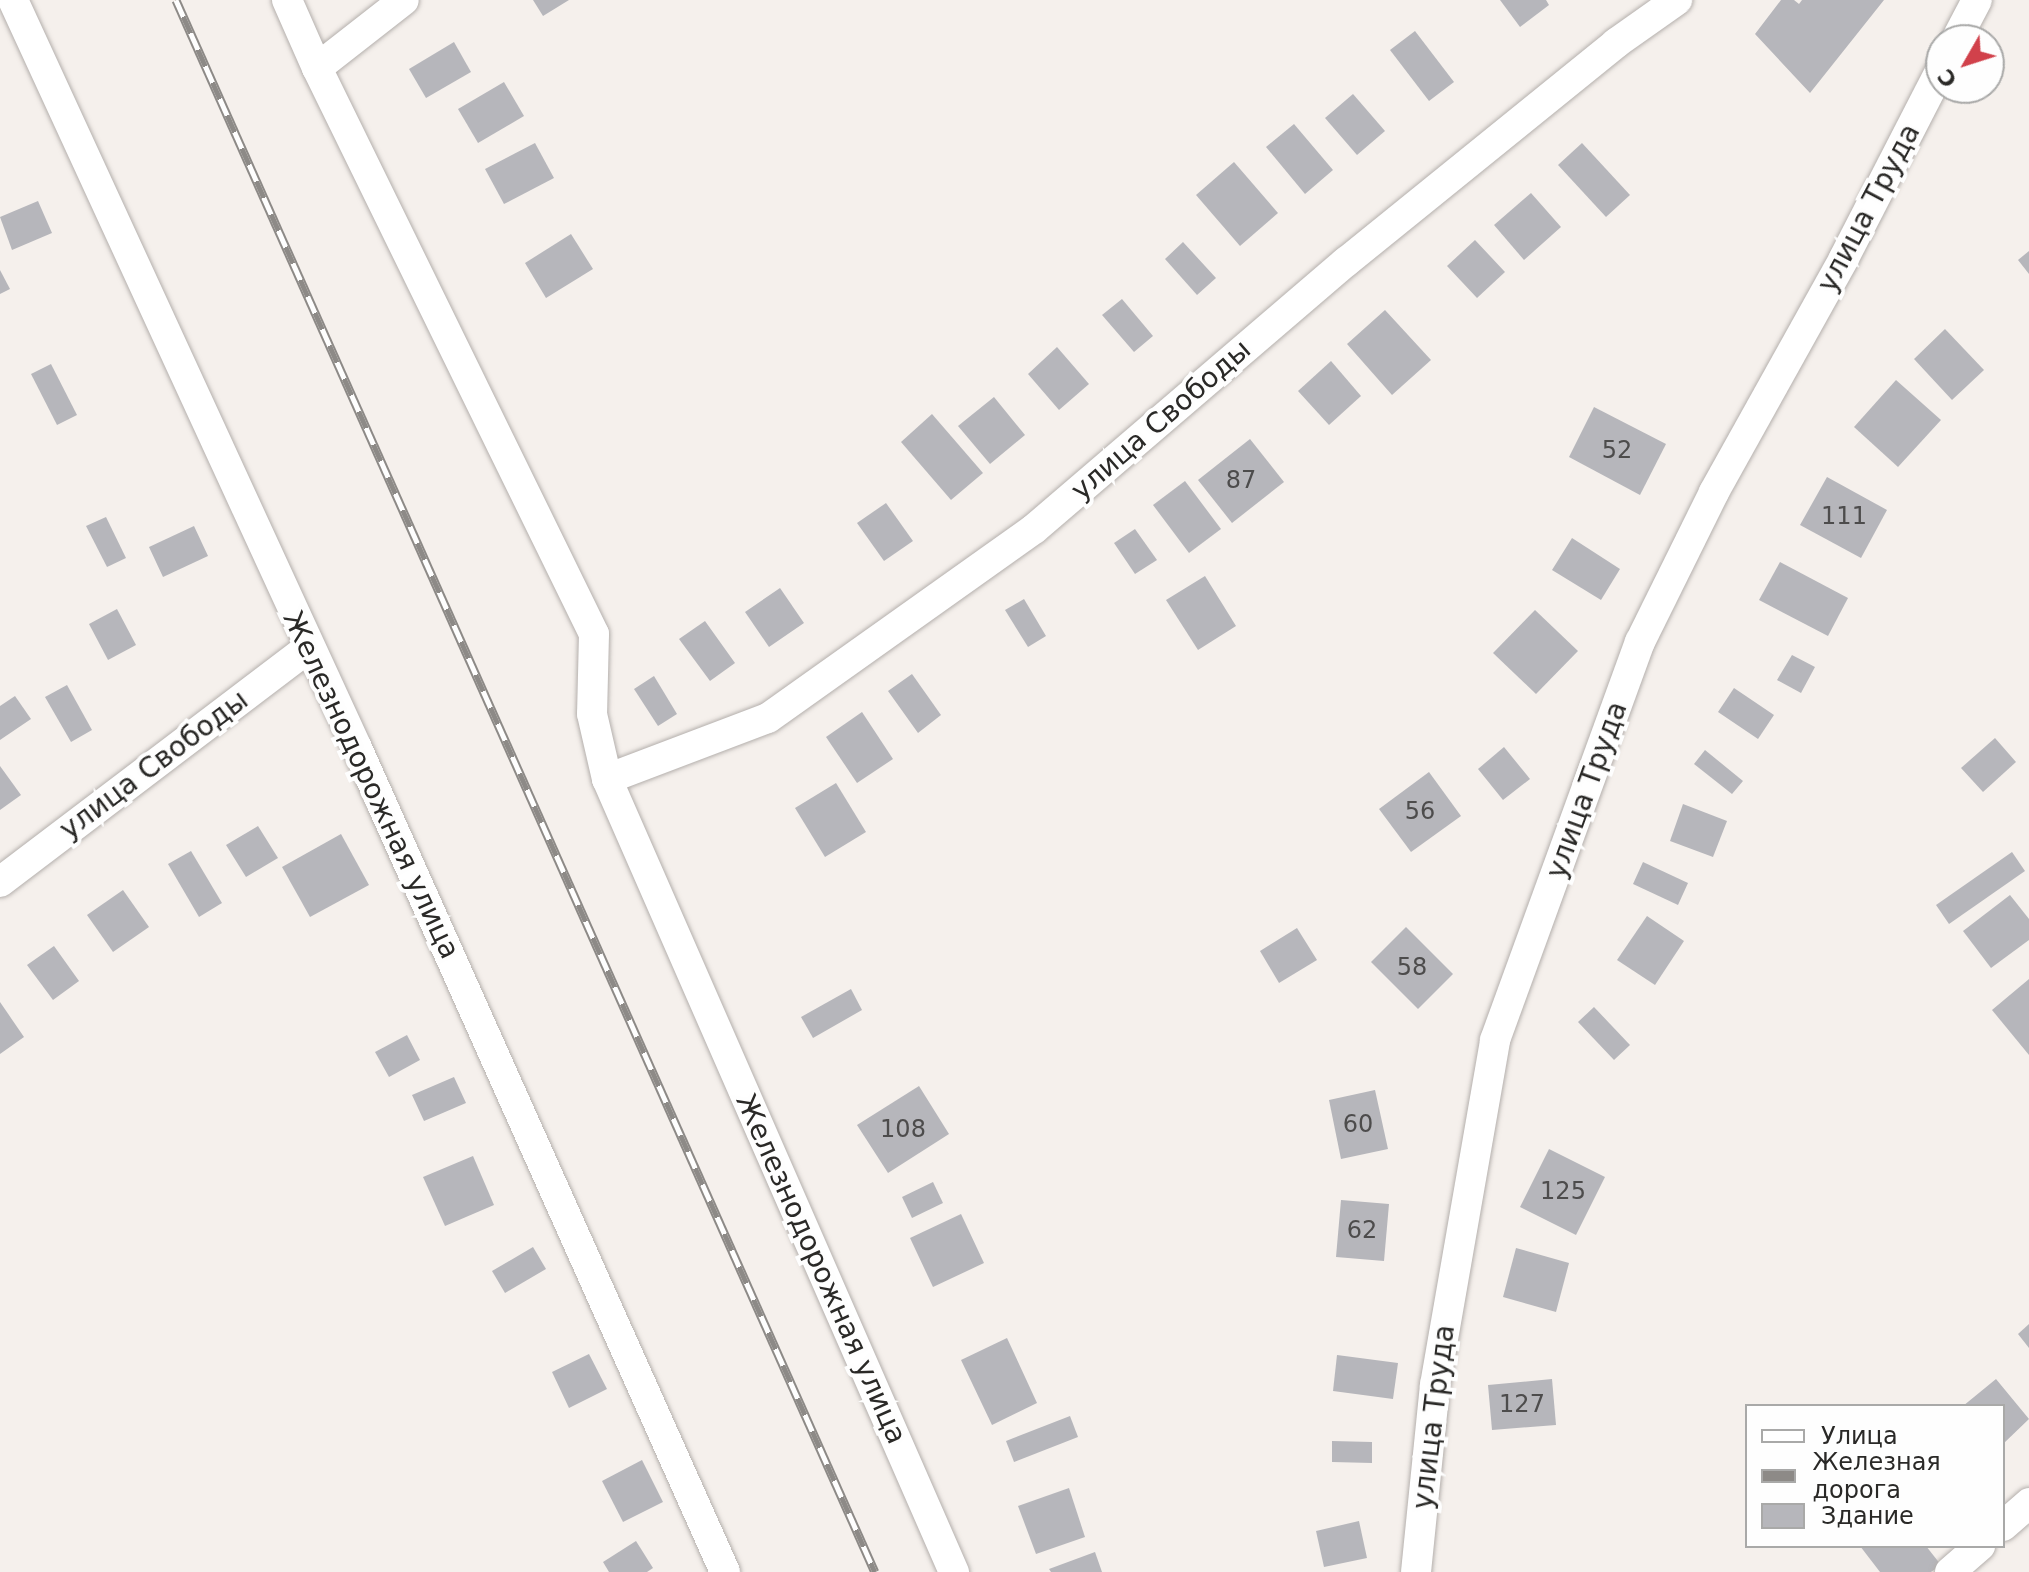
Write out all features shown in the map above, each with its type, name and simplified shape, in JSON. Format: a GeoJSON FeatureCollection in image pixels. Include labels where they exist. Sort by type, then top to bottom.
{"type":"FeatureCollection","features":[{"type":"Feature","properties":{"kind":"street","name":"Железнодорожная улица"},"geometry":{"type":"LineString","coordinates":[[13,0],[363,762],[725,1572]]}},
{"type":"Feature","properties":{"kind":"street","name":"Железнодорожная улица"},"geometry":{"type":"LineString","coordinates":[[287,0],[317,68],[594,634],[592,714],[607,779],[954,1572]]}},
{"type":"Feature","properties":{"kind":"street"},"geometry":{"type":"LineString","coordinates":[[317,68],[404,0]]}},
{"type":"Feature","properties":{"kind":"street","name":"улица Свободы"},"geometry":{"type":"LineString","coordinates":[[607,779],[768,718],[1021,538],[1346,262],[1616,43],[1677,0]]}},
{"type":"Feature","properties":{"kind":"street"},"geometry":{"type":"LineString","coordinates":[[1964,24],[1977,0]]}},
{"type":"Feature","properties":{"kind":"street","name":"улица Труда"},"geometry":{"type":"LineString","coordinates":[[1416,1572],[1435,1385],[1495,1040],[1640,642],[1714,492],[1844,258],[1925,100]]}},
{"type":"Feature","properties":{"kind":"street","name":"улица Свободы"},"geometry":{"type":"LineString","coordinates":[[0,882],[308,648]]}},
{"type":"Feature","properties":{"kind":"street"},"geometry":{"type":"LineString","coordinates":[[2005,1524],[2029,1503]]}},
{"type":"Feature","properties":{"kind":"street"},"geometry":{"type":"LineString","coordinates":[[1950,1572],[1978,1548]]}},
{"type":"Feature","properties":{"kind":"building"},"geometry":{"type":"Polygon","coordinates":[[[533,0],[569,0],[543,16],[533,0]]]}},
{"type":"Feature","properties":{"kind":"building"},"geometry":{"type":"Polygon","coordinates":[[[1500,0],[1546,0],[1549,5],[1520,27],[1500,0]]]}},
{"type":"Feature","properties":{"kind":"building"},"geometry":{"type":"Polygon","coordinates":[[[1781,0],[1794,0],[1799,4],[1802,0],[1884,0],[1810,93],[1755,34],[1781,0]]]}},
{"type":"Feature","properties":{"kind":"building"},"geometry":{"type":"Polygon","coordinates":[[[1415,31],[1454,82],[1429,101],[1390,50],[1415,31]]]}},
{"type":"Feature","properties":{"kind":"building"},"geometry":{"type":"Polygon","coordinates":[[[454,42],[471,72],[426,98],[409,69],[454,42]]]}},
{"type":"Feature","properties":{"kind":"building"},"geometry":{"type":"Polygon","coordinates":[[[504,82],[524,116],[478,143],[458,109],[504,82]]]}},
{"type":"Feature","properties":{"kind":"building"},"geometry":{"type":"Polygon","coordinates":[[[1353,94],[1385,131],[1357,155],[1325,118],[1353,94]]]}},
{"type":"Feature","properties":{"kind":"building"},"geometry":{"type":"Polygon","coordinates":[[[1294,124],[1333,170],[1305,194],[1266,147],[1294,124]]]}},
{"type":"Feature","properties":{"kind":"building"},"geometry":{"type":"Polygon","coordinates":[[[535,143],[554,178],[504,204],[485,169],[535,143]]]}},
{"type":"Feature","properties":{"kind":"building"},"geometry":{"type":"Polygon","coordinates":[[[1582,143],[1630,195],[1606,217],[1558,165],[1582,143]]]}},
{"type":"Feature","properties":{"kind":"building"},"geometry":{"type":"Polygon","coordinates":[[[1234,162],[1278,213],[1240,246],[1196,195],[1234,162]]]}},
{"type":"Feature","properties":{"kind":"building"},"geometry":{"type":"Polygon","coordinates":[[[1531,193],[1561,227],[1524,260],[1494,225],[1531,193]]]}},
{"type":"Feature","properties":{"kind":"building"},"geometry":{"type":"Polygon","coordinates":[[[38,201],[52,233],[12,250],[0,217],[38,201]]]}},
{"type":"Feature","properties":{"kind":"building"},"geometry":{"type":"Polygon","coordinates":[[[571,234],[593,269],[546,298],[525,263],[571,234]]]}},
{"type":"Feature","properties":{"kind":"building"},"geometry":{"type":"Polygon","coordinates":[[[1475,240],[1505,272],[1477,298],[1447,266],[1475,240]]]}},
{"type":"Feature","properties":{"kind":"building"},"geometry":{"type":"Polygon","coordinates":[[[1183,242],[1216,278],[1197,295],[1165,259],[1183,242]]]}},
{"type":"Feature","properties":{"kind":"building"},"geometry":{"type":"Polygon","coordinates":[[[2029,251],[2029,274],[2018,260],[2029,251]]]}},
{"type":"Feature","properties":{"kind":"building"},"geometry":{"type":"Polygon","coordinates":[[[0,270],[10,289],[0,294],[0,270]]]}},
{"type":"Feature","properties":{"kind":"building"},"geometry":{"type":"Polygon","coordinates":[[[1122,299],[1153,336],[1134,352],[1102,315],[1122,299]]]}},
{"type":"Feature","properties":{"kind":"building"},"geometry":{"type":"Polygon","coordinates":[[[1385,310],[1431,360],[1392,395],[1347,344],[1385,310]]]}},
{"type":"Feature","properties":{"kind":"building"},"geometry":{"type":"Polygon","coordinates":[[[1945,329],[1984,370],[1952,400],[1914,359],[1945,329]]]}},
{"type":"Feature","properties":{"kind":"building"},"geometry":{"type":"Polygon","coordinates":[[[1057,347],[1089,384],[1059,410],[1028,374],[1057,347]]]}},
{"type":"Feature","properties":{"kind":"building"},"geometry":{"type":"Polygon","coordinates":[[[1331,361],[1361,396],[1329,425],[1298,391],[1331,361]]]}},
{"type":"Feature","properties":{"kind":"building"},"geometry":{"type":"Polygon","coordinates":[[[51,364],[77,415],[57,425],[31,374],[51,364]]]}},
{"type":"Feature","properties":{"kind":"building"},"geometry":{"type":"Polygon","coordinates":[[[1896,380],[1941,420],[1898,467],[1854,427],[1896,380]]]}},
{"type":"Feature","properties":{"kind":"building"},"geometry":{"type":"Polygon","coordinates":[[[994,397],[1025,435],[990,464],[958,426],[994,397]]]}},
{"type":"Feature","properties":{"kind":"building"},"geometry":{"type":"Polygon","coordinates":[[[1594,407],[1666,444],[1640,495],[1569,457],[1594,407]]]}},
{"type":"Feature","properties":{"kind":"building"},"geometry":{"type":"Polygon","coordinates":[[[932,414],[983,473],[951,500],[901,442],[932,414]]]}},
{"type":"Feature","properties":{"kind":"building"},"geometry":{"type":"Polygon","coordinates":[[[1250,439],[1284,482],[1232,523],[1198,480],[1250,439]]]}},
{"type":"Feature","properties":{"kind":"building"},"geometry":{"type":"Polygon","coordinates":[[[1827,477],[1887,510],[1861,558],[1800,525],[1827,477]]]}},
{"type":"Feature","properties":{"kind":"building"},"geometry":{"type":"Polygon","coordinates":[[[1185,481],[1221,529],[1189,553],[1153,505],[1185,481]]]}},
{"type":"Feature","properties":{"kind":"building"},"geometry":{"type":"Polygon","coordinates":[[[886,503],[913,541],[884,561],[857,523],[886,503]]]}},
{"type":"Feature","properties":{"kind":"building"},"geometry":{"type":"Polygon","coordinates":[[[106,517],[126,558],[107,567],[86,526],[106,517]]]}},
{"type":"Feature","properties":{"kind":"building"},"geometry":{"type":"Polygon","coordinates":[[[194,526],[208,556],[163,577],[149,547],[194,526]]]}},
{"type":"Feature","properties":{"kind":"building"},"geometry":{"type":"Polygon","coordinates":[[[1135,529],[1157,560],[1135,574],[1114,543],[1135,529]]]}},
{"type":"Feature","properties":{"kind":"building"},"geometry":{"type":"Polygon","coordinates":[[[1572,538],[1620,569],[1601,600],[1552,570],[1572,538]]]}},
{"type":"Feature","properties":{"kind":"building"},"geometry":{"type":"Polygon","coordinates":[[[1780,562],[1848,598],[1828,636],[1759,600],[1780,562]]]}},
{"type":"Feature","properties":{"kind":"building"},"geometry":{"type":"Polygon","coordinates":[[[1205,576],[1236,626],[1198,650],[1166,600],[1205,576]]]}},
{"type":"Feature","properties":{"kind":"building"},"geometry":{"type":"Polygon","coordinates":[[[780,588],[804,623],[769,647],[745,612],[780,588]]]}},
{"type":"Feature","properties":{"kind":"building"},"geometry":{"type":"Polygon","coordinates":[[[1024,599],[1046,636],[1028,647],[1005,610],[1024,599]]]}},
{"type":"Feature","properties":{"kind":"building"},"geometry":{"type":"Polygon","coordinates":[[[117,609],[136,645],[108,660],[89,624],[117,609]]]}},
{"type":"Feature","properties":{"kind":"building"},"geometry":{"type":"Polygon","coordinates":[[[1535,610],[1578,651],[1536,694],[1493,653],[1535,610]]]}},
{"type":"Feature","properties":{"kind":"building"},"geometry":{"type":"Polygon","coordinates":[[[705,621],[735,663],[710,681],[679,639],[705,621]]]}},
{"type":"Feature","properties":{"kind":"building"},"geometry":{"type":"Polygon","coordinates":[[[1792,655],[1815,667],[1801,693],[1777,680],[1792,655]]]}},
{"type":"Feature","properties":{"kind":"building"},"geometry":{"type":"Polygon","coordinates":[[[912,674],[941,715],[918,733],[888,691],[912,674]]]}},
{"type":"Feature","properties":{"kind":"building"},"geometry":{"type":"Polygon","coordinates":[[[654,676],[677,714],[658,726],[634,689],[654,676]]]}},
{"type":"Feature","properties":{"kind":"building"},"geometry":{"type":"Polygon","coordinates":[[[67,685],[92,730],[71,742],[45,697],[67,685]]]}},
{"type":"Feature","properties":{"kind":"building"},"geometry":{"type":"Polygon","coordinates":[[[1734,688],[1774,715],[1758,739],[1718,712],[1734,688]]]}},
{"type":"Feature","properties":{"kind":"building"},"geometry":{"type":"Polygon","coordinates":[[[15,696],[31,719],[0,740],[0,706],[15,696]]]}},
{"type":"Feature","properties":{"kind":"building"},"geometry":{"type":"Polygon","coordinates":[[[862,712],[893,759],[857,783],[826,737],[862,712]]]}},
{"type":"Feature","properties":{"kind":"building"},"geometry":{"type":"Polygon","coordinates":[[[1995,738],[2016,762],[1983,792],[1961,768],[1995,738]]]}},
{"type":"Feature","properties":{"kind":"building"},"geometry":{"type":"Polygon","coordinates":[[[1504,747],[1530,779],[1503,800],[1478,769],[1504,747]]]}},
{"type":"Feature","properties":{"kind":"building"},"geometry":{"type":"Polygon","coordinates":[[[1705,750],[1743,781],[1732,794],[1694,764],[1705,750]]]}},
{"type":"Feature","properties":{"kind":"building"},"geometry":{"type":"Polygon","coordinates":[[[0,766],[21,795],[0,810],[0,766]]]}},
{"type":"Feature","properties":{"kind":"building"},"geometry":{"type":"Polygon","coordinates":[[[1429,772],[1461,816],[1411,852],[1379,809],[1429,772]]]}},
{"type":"Feature","properties":{"kind":"building"},"geometry":{"type":"Polygon","coordinates":[[[836,783],[866,832],[825,857],[795,808],[836,783]]]}},
{"type":"Feature","properties":{"kind":"building"},"geometry":{"type":"Polygon","coordinates":[[[1683,804],[1727,821],[1713,857],[1670,841],[1683,804]]]}},
{"type":"Feature","properties":{"kind":"building"},"geometry":{"type":"Polygon","coordinates":[[[258,826],[278,858],[246,877],[226,845],[258,826]]]}},
{"type":"Feature","properties":{"kind":"building"},"geometry":{"type":"Polygon","coordinates":[[[341,834],[369,885],[310,917],[282,867],[341,834]]]}},
{"type":"Feature","properties":{"kind":"building"},"geometry":{"type":"Polygon","coordinates":[[[191,851],[222,903],[199,917],[168,864],[191,851]]]}},
{"type":"Feature","properties":{"kind":"building"},"geometry":{"type":"Polygon","coordinates":[[[2012,852],[2025,871],[1949,924],[1936,905],[2012,852]]]}},
{"type":"Feature","properties":{"kind":"building"},"geometry":{"type":"Polygon","coordinates":[[[1643,862],[1688,883],[1678,905],[1633,884],[1643,862]]]}},
{"type":"Feature","properties":{"kind":"building"},"geometry":{"type":"Polygon","coordinates":[[[123,890],[149,927],[113,952],[87,915],[123,890]]]}},
{"type":"Feature","properties":{"kind":"building"},"geometry":{"type":"Polygon","coordinates":[[[2010,895],[2029,919],[2029,940],[1991,968],[1963,931],[2010,895]]]}},
{"type":"Feature","properties":{"kind":"building"},"geometry":{"type":"Polygon","coordinates":[[[1647,916],[1684,941],[1655,985],[1617,960],[1647,916]]]}},
{"type":"Feature","properties":{"kind":"building"},"geometry":{"type":"Polygon","coordinates":[[[1406,927],[1453,974],[1418,1009],[1371,962],[1406,927]]]}},
{"type":"Feature","properties":{"kind":"building"},"geometry":{"type":"Polygon","coordinates":[[[1297,928],[1317,960],[1279,983],[1260,951],[1297,928]]]}},
{"type":"Feature","properties":{"kind":"building"},"geometry":{"type":"Polygon","coordinates":[[[54,946],[79,981],[53,1000],[27,965],[54,946]]]}},
{"type":"Feature","properties":{"kind":"building"},"geometry":{"type":"Polygon","coordinates":[[[2029,979],[2029,1055],[1992,1010],[2029,979]]]}},
{"type":"Feature","properties":{"kind":"building"},"geometry":{"type":"Polygon","coordinates":[[[851,989],[862,1010],[813,1038],[801,1017],[851,989]]]}},
{"type":"Feature","properties":{"kind":"building"},"geometry":{"type":"Polygon","coordinates":[[[0,1002],[24,1037],[0,1054],[0,1002]]]}},
{"type":"Feature","properties":{"kind":"building"},"geometry":{"type":"Polygon","coordinates":[[[1594,1007],[1630,1045],[1614,1060],[1578,1022],[1594,1007]]]}},
{"type":"Feature","properties":{"kind":"building"},"geometry":{"type":"Polygon","coordinates":[[[407,1035],[420,1060],[389,1077],[375,1052],[407,1035]]]}},
{"type":"Feature","properties":{"kind":"building"},"geometry":{"type":"Polygon","coordinates":[[[454,1077],[466,1103],[424,1121],[412,1095],[454,1077]]]}},
{"type":"Feature","properties":{"kind":"building"},"geometry":{"type":"Polygon","coordinates":[[[919,1086],[949,1134],[888,1173],[857,1125],[919,1086]]]}},
{"type":"Feature","properties":{"kind":"building"},"geometry":{"type":"Polygon","coordinates":[[[1375,1090],[1388,1149],[1341,1159],[1329,1100],[1375,1090]]]}},
{"type":"Feature","properties":{"kind":"building"},"geometry":{"type":"Polygon","coordinates":[[[1549,1149],[1605,1177],[1576,1235],[1520,1207],[1549,1149]]]}},
{"type":"Feature","properties":{"kind":"building"},"geometry":{"type":"Polygon","coordinates":[[[473,1156],[494,1205],[445,1226],[423,1177],[473,1156]]]}},
{"type":"Feature","properties":{"kind":"building"},"geometry":{"type":"Polygon","coordinates":[[[933,1182],[943,1203],[912,1218],[902,1197],[933,1182]]]}},
{"type":"Feature","properties":{"kind":"building"},"geometry":{"type":"Polygon","coordinates":[[[1341,1200],[1389,1204],[1384,1261],[1336,1257],[1341,1200]]]}},
{"type":"Feature","properties":{"kind":"building"},"geometry":{"type":"Polygon","coordinates":[[[961,1214],[984,1263],[933,1287],[910,1238],[961,1214]]]}},
{"type":"Feature","properties":{"kind":"building"},"geometry":{"type":"Polygon","coordinates":[[[533,1247],[546,1269],[505,1293],[492,1271],[533,1247]]]}},
{"type":"Feature","properties":{"kind":"building"},"geometry":{"type":"Polygon","coordinates":[[[1516,1248],[1569,1263],[1556,1312],[1503,1297],[1516,1248]]]}},
{"type":"Feature","properties":{"kind":"building"},"geometry":{"type":"Polygon","coordinates":[[[2029,1324],[2029,1348],[2018,1334],[2029,1324]]]}},
{"type":"Feature","properties":{"kind":"building"},"geometry":{"type":"Polygon","coordinates":[[[1007,1338],[1037,1403],[992,1425],[961,1360],[1007,1338]]]}},
{"type":"Feature","properties":{"kind":"building"},"geometry":{"type":"Polygon","coordinates":[[[589,1354],[607,1389],[569,1408],[552,1372],[589,1354]]]}},
{"type":"Feature","properties":{"kind":"building"},"geometry":{"type":"Polygon","coordinates":[[[1337,1355],[1398,1363],[1393,1399],[1333,1391],[1337,1355]]]}},
{"type":"Feature","properties":{"kind":"building"},"geometry":{"type":"Polygon","coordinates":[[[1552,1379],[1556,1425],[1492,1430],[1488,1385],[1552,1379]]]}},
{"type":"Feature","properties":{"kind":"building"},"geometry":{"type":"Polygon","coordinates":[[[1996,1379],[2029,1419],[2005,1442],[2005,1404],[1965,1404],[1996,1379]]]}},
{"type":"Feature","properties":{"kind":"building"},"geometry":{"type":"Polygon","coordinates":[[[1070,1416],[1078,1437],[1014,1462],[1006,1441],[1070,1416]]]}},
{"type":"Feature","properties":{"kind":"building"},"geometry":{"type":"Polygon","coordinates":[[[1332,1441],[1372,1442],[1372,1463],[1332,1462],[1332,1441]]]}},
{"type":"Feature","properties":{"kind":"building"},"geometry":{"type":"Polygon","coordinates":[[[642,1460],[663,1502],[623,1522],[602,1481],[642,1460]]]}},
{"type":"Feature","properties":{"kind":"building"},"geometry":{"type":"Polygon","coordinates":[[[1069,1488],[1085,1537],[1036,1554],[1018,1506],[1069,1488]]]}},
{"type":"Feature","properties":{"kind":"building"},"geometry":{"type":"Polygon","coordinates":[[[1359,1521],[1367,1558],[1324,1567],[1316,1531],[1359,1521]]]}},
{"type":"Feature","properties":{"kind":"building"},"geometry":{"type":"Polygon","coordinates":[[[636,1541],[653,1568],[647,1572],[609,1572],[603,1562],[636,1541]]]}},
{"type":"Feature","properties":{"kind":"building"},"geometry":{"type":"Polygon","coordinates":[[[1862,1548],[1928,1548],[1941,1565],[1931,1572],[1880,1572],[1862,1548]]]}},
{"type":"Feature","properties":{"kind":"building"},"geometry":{"type":"Polygon","coordinates":[[[1095,1552],[1102,1572],[1051,1572],[1049,1569],[1095,1552]]]}},
{"type":"Feature","properties":{"kind":"railway"},"geometry":{"type":"LineString","coordinates":[[176,0],[875,1572]]}}]}
